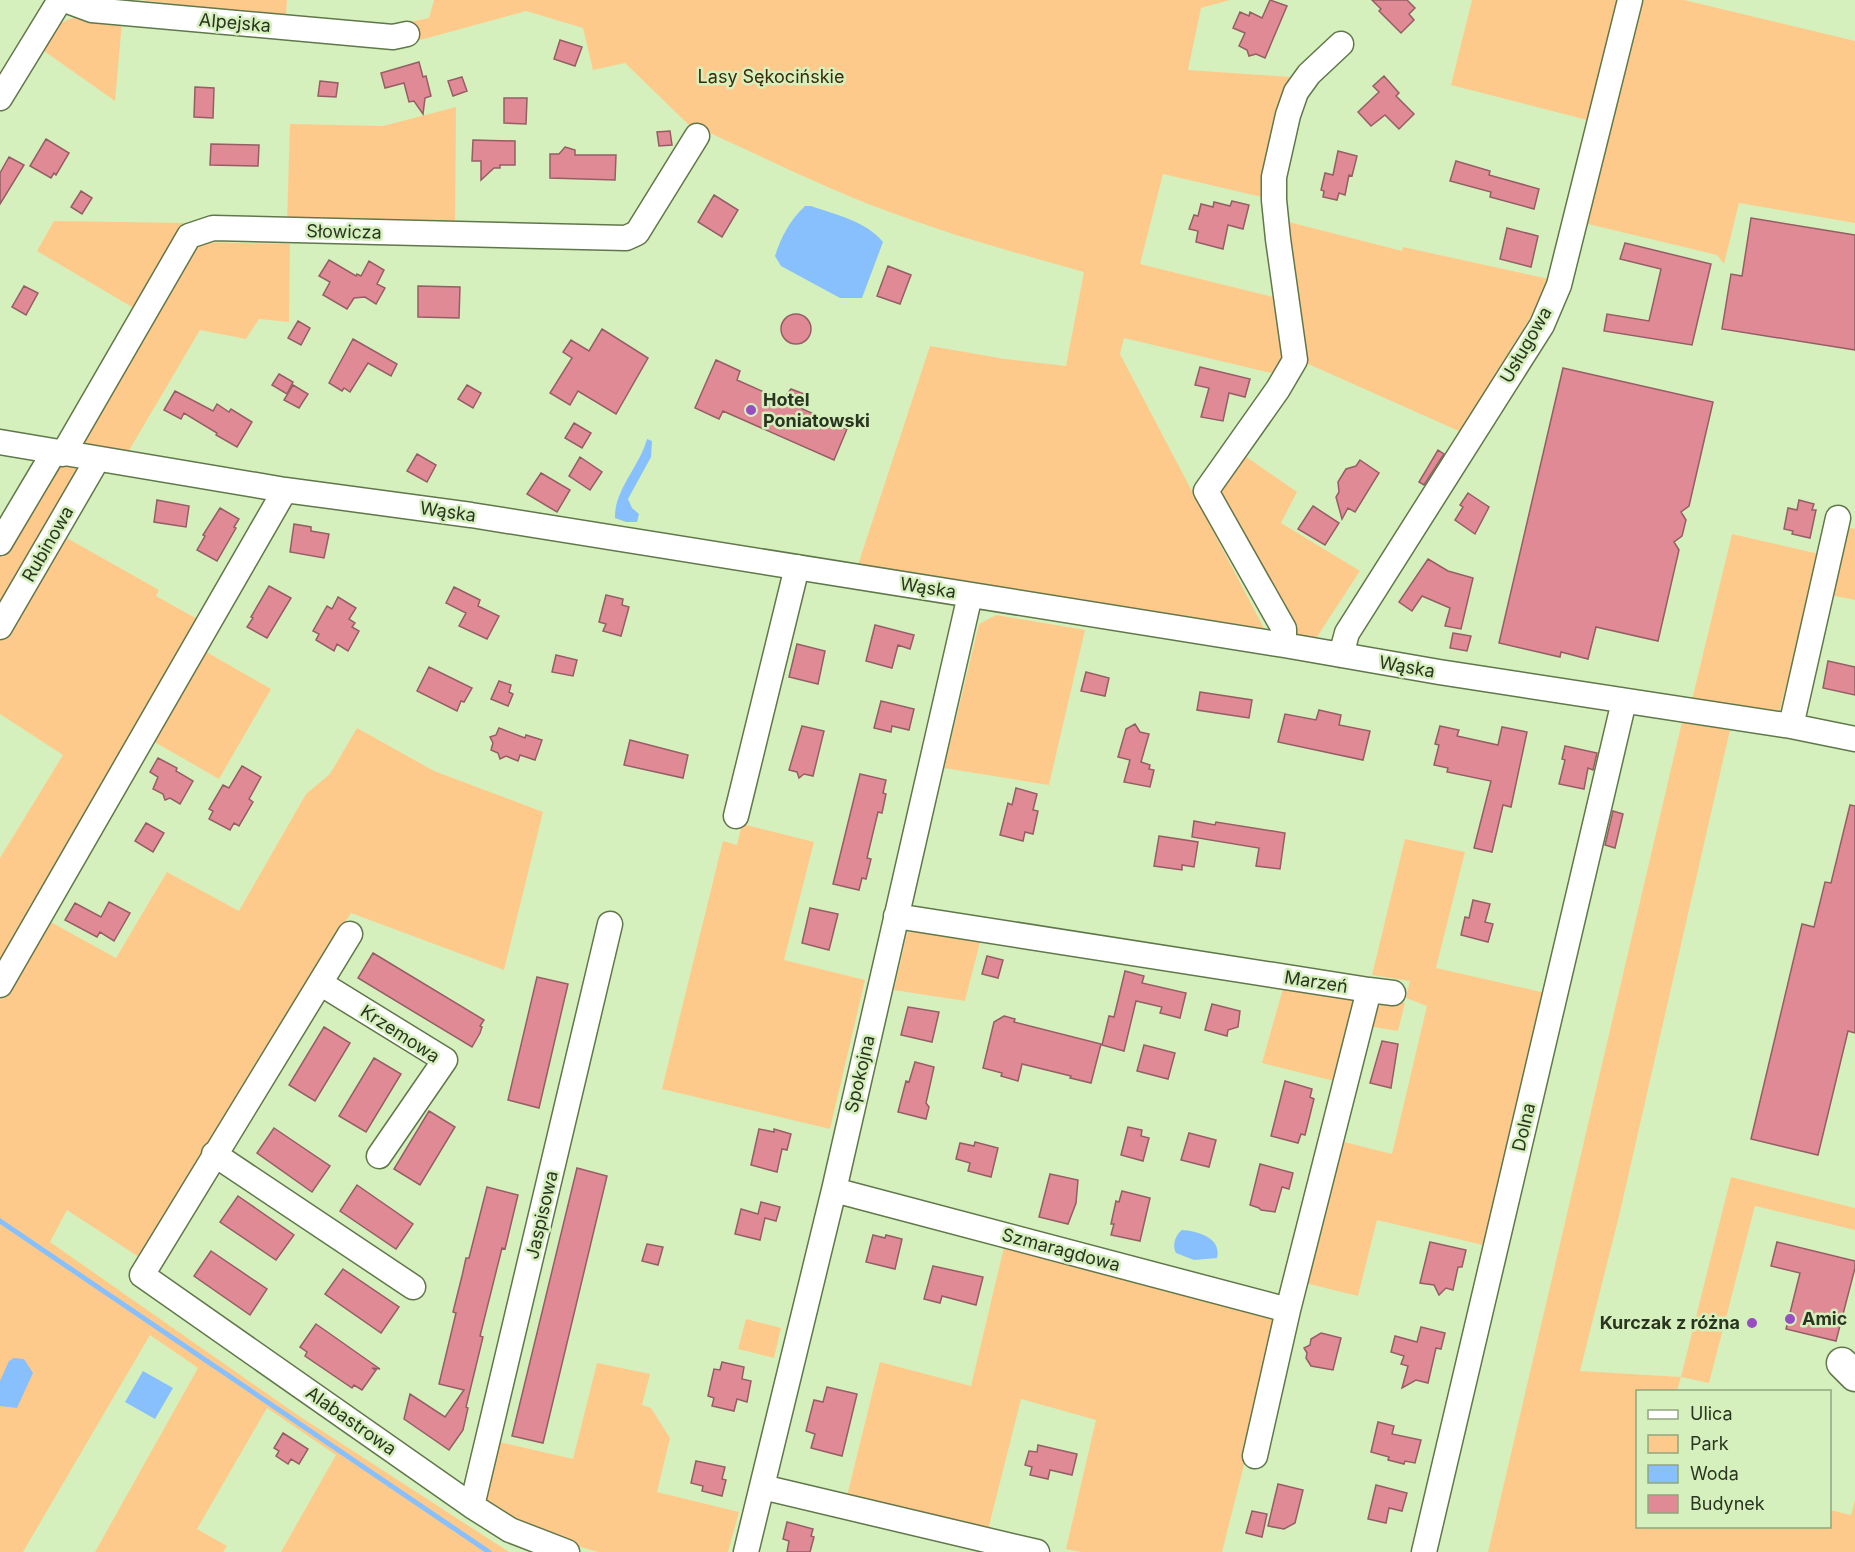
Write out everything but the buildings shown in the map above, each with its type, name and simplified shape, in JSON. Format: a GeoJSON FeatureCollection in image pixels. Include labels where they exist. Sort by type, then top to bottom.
{"type":"FeatureCollection","features":[{"type":"Feature","properties":{"kind":"street"},"geometry":{"type":"LineString","coordinates":[[0,98],[60,0]]}},
{"type":"Feature","properties":{"kind":"street","name":"Alpejska"},"geometry":{"type":"LineString","coordinates":[[65,0],[92,10],[393,37],[407,34]]}},
{"type":"Feature","properties":{"kind":"street","name":"Usługowa"},"geometry":{"type":"LineString","coordinates":[[1341,655],[1347,633],[1542,325],[1559,285],[1630,0]]}},
{"type":"Feature","properties":{"kind":"street"},"geometry":{"type":"LineString","coordinates":[[1284,645],[1284,629],[1206,491],[1278,389],[1295,360],[1278,239],[1274,177],[1288,115],[1296,92],[1309,74],[1341,44]]}},
{"type":"Feature","properties":{"kind":"street","name":"Słowicza"},"geometry":{"type":"LineString","coordinates":[[0,543],[58,453],[189,236],[213,228],[626,238],[637,233],[697,136]]}},
{"type":"Feature","properties":{"kind":"street","name":"Wąska"},"geometry":{"type":"LineString","coordinates":[[0,442],[96,460],[285,490],[471,515],[1855,738]]}},
{"type":"Feature","properties":{"kind":"street","name":"Rubinowa"},"geometry":{"type":"LineString","coordinates":[[0,627],[96,460]]}},
{"type":"Feature","properties":{"kind":"street"},"geometry":{"type":"LineString","coordinates":[[0,985],[285,490]]}},
{"type":"Feature","properties":{"kind":"street"},"geometry":{"type":"LineString","coordinates":[[1791,726],[1838,518]]}},
{"type":"Feature","properties":{"kind":"street"},"geometry":{"type":"LineString","coordinates":[[736,816],[797,567]]}},
{"type":"Feature","properties":{"kind":"street","name":"Spokojna"},"geometry":{"type":"LineString","coordinates":[[746,1552],[834,1190],[970,595]]}},
{"type":"Feature","properties":{"kind":"street","name":"Dolna"},"geometry":{"type":"LineString","coordinates":[[1424,1552],[1624,701]]}},
{"type":"Feature","properties":{"kind":"street","name":"Marzeń"},"geometry":{"type":"LineString","coordinates":[[896,916],[1369,990],[1288,1310],[1255,1456]]}},
{"type":"Feature","properties":{"kind":"street","name":"Jaspisowa"},"geometry":{"type":"LineString","coordinates":[[472,1506],[610,924]]}},
{"type":"Feature","properties":{"kind":"street"},"geometry":{"type":"LineString","coordinates":[[350,934],[214,1154],[413,1287]]}},
{"type":"Feature","properties":{"kind":"street","name":"Krzemowa"},"geometry":{"type":"LineString","coordinates":[[320,983],[445,1060],[379,1156]]}},
{"type":"Feature","properties":{"kind":"street"},"geometry":{"type":"LineString","coordinates":[[1369,990],[1393,993]]}},
{"type":"Feature","properties":{"kind":"street","name":"Alabastrowa"},"geometry":{"type":"LineString","coordinates":[[214,1154],[142,1275],[472,1506],[510,1530],[567,1552]]}},
{"type":"Feature","properties":{"kind":"street","name":"Szmaragdowa"},"geometry":{"type":"LineString","coordinates":[[834,1190],[1288,1310]]}},
{"type":"Feature","properties":{"kind":"street"},"geometry":{"type":"LineString","coordinates":[[762,1487],[1037,1552]]}},
{"type":"Feature","properties":{"kind":"green space"},"geometry":{"type":"Polygon","coordinates":[[[140,0],[287,0],[286,16],[140,0]]]}},
{"type":"Feature","properties":{"kind":"green space","name":"Lasy Sękocińskie"},"geometry":{"type":"Polygon","coordinates":[[[434,0],[1230,0],[1201,8],[1188,70],[1291,77],[1265,186],[1266,198],[1163,174],[1140,264],[1281,299],[1290,359],[1279,375],[1124,338],[1120,354],[1267,634],[858,565],[930,346],[1005,359],[1066,366],[1084,272],[918,222],[825,186],[710,133],[706,138],[690,126],[625,63],[593,70],[583,28],[526,11],[413,42],[410,22],[429,18],[434,0]]]}},
{"type":"Feature","properties":{"kind":"green space"},"geometry":{"type":"Polygon","coordinates":[[[1472,0],[1618,0],[1591,121],[1451,85],[1472,0]]]}},
{"type":"Feature","properties":{"kind":"green space"},"geometry":{"type":"Polygon","coordinates":[[[1635,0],[1684,0],[1855,41],[1855,223],[1739,203],[1724,264],[1717,255],[1588,224],[1579,229],[1635,0]]]}},
{"type":"Feature","properties":{"kind":"green space"},"geometry":{"type":"Polygon","coordinates":[[[79,15],[122,22],[115,101],[37,46],[58,24],[79,15]]]}},
{"type":"Feature","properties":{"kind":"green space"},"geometry":{"type":"Polygon","coordinates":[[[456,107],[455,227],[287,224],[290,124],[383,126],[456,107]]]}},
{"type":"Feature","properties":{"kind":"green space"},"geometry":{"type":"Polygon","coordinates":[[[54,221],[189,223],[137,310],[37,251],[54,221]]]}},
{"type":"Feature","properties":{"kind":"green space"},"geometry":{"type":"Polygon","coordinates":[[[1285,221],[1402,251],[1403,247],[1553,280],[1461,432],[1306,363],[1298,292],[1285,221]]]}},
{"type":"Feature","properties":{"kind":"green space"},"geometry":{"type":"Polygon","coordinates":[[[201,242],[290,244],[289,322],[259,319],[246,339],[200,330],[124,459],[77,452],[201,242]]]}},
{"type":"Feature","properties":{"kind":"green space"},"geometry":{"type":"Polygon","coordinates":[[[1242,454],[1297,492],[1281,523],[1360,571],[1313,643],[1297,641],[1218,489],[1242,454]]]}},
{"type":"Feature","properties":{"kind":"green space"},"geometry":{"type":"Polygon","coordinates":[[[65,462],[83,467],[0,619],[0,550],[45,474],[65,462]]]}},
{"type":"Feature","properties":{"kind":"green space"},"geometry":{"type":"Polygon","coordinates":[[[1846,527],[1855,529],[1855,600],[1830,595],[1846,527]]]}},
{"type":"Feature","properties":{"kind":"green space"},"geometry":{"type":"Polygon","coordinates":[[[1732,534],[1819,554],[1779,713],[1692,700],[1732,534]]]}},
{"type":"Feature","properties":{"kind":"green space"},"geometry":{"type":"Polygon","coordinates":[[[65,537],[159,590],[156,596],[199,620],[0,968],[0,858],[63,755],[0,714],[0,641],[65,537]]]}},
{"type":"Feature","properties":{"kind":"green space"},"geometry":{"type":"Polygon","coordinates":[[[996,615],[1085,630],[1049,785],[944,768],[979,624],[996,615]]]}},
{"type":"Feature","properties":{"kind":"green space"},"geometry":{"type":"Polygon","coordinates":[[[203,650],[271,689],[219,779],[151,740],[203,650]]]}},
{"type":"Feature","properties":{"kind":"green space"},"geometry":{"type":"Polygon","coordinates":[[[1682,722],[1730,730],[1620,1212],[1580,1371],[1681,1377],[1677,1390],[1636,1390],[1636,1528],[1831,1528],[1831,1510],[1851,1515],[1855,1500],[1855,1552],[1488,1552],[1682,722]]]}},
{"type":"Feature","properties":{"kind":"green space"},"geometry":{"type":"Polygon","coordinates":[[[357,728],[434,771],[543,812],[504,970],[351,913],[142,1259],[67,1210],[50,1242],[299,1416],[509,1552],[281,1552],[336,1455],[267,1408],[197,1529],[227,1546],[223,1552],[95,1552],[198,1368],[150,1335],[23,1552],[0,1552],[0,1000],[47,920],[116,958],[167,872],[239,911],[306,794],[330,774],[357,728]]]}},
{"type":"Feature","properties":{"kind":"green space"},"geometry":{"type":"Polygon","coordinates":[[[742,824],[814,842],[784,960],[865,980],[830,1129],[662,1089],[723,841],[737,845],[742,824]]]}},
{"type":"Feature","properties":{"kind":"green space"},"geometry":{"type":"Polygon","coordinates":[[[1405,839],[1465,852],[1436,968],[1550,994],[1487,1246],[1377,1220],[1358,1296],[1305,1283],[1340,1141],[1392,1154],[1427,1006],[1406,998],[1410,981],[1372,975],[1405,839]]]}},
{"type":"Feature","properties":{"kind":"green space"},"geometry":{"type":"Polygon","coordinates":[[[917,927],[981,938],[965,1001],[894,990],[907,933],[917,927]]]}},
{"type":"Feature","properties":{"kind":"green space"},"geometry":{"type":"Polygon","coordinates":[[[1284,985],[1358,996],[1338,1082],[1262,1063],[1284,985]]]}},
{"type":"Feature","properties":{"kind":"green space"},"geometry":{"type":"Polygon","coordinates":[[[1393,1001],[1405,1003],[1398,1031],[1368,1026],[1376,1003],[1393,1001]]]}},
{"type":"Feature","properties":{"kind":"green space"},"geometry":{"type":"Polygon","coordinates":[[[1731,1177],[1855,1208],[1855,1230],[1755,1206],[1709,1383],[1681,1377],[1731,1177]]]}},
{"type":"Feature","properties":{"kind":"green space"},"geometry":{"type":"Polygon","coordinates":[[[1005,1243],[1027,1249],[1029,1255],[1039,1258],[1043,1255],[1281,1319],[1222,1552],[1081,1552],[1066,1549],[1096,1420],[1021,1399],[988,1530],[847,1496],[880,1362],[971,1386],[1005,1243]]]}},
{"type":"Feature","properties":{"kind":"green space"},"geometry":{"type":"Polygon","coordinates":[[[746,1319],[781,1328],[774,1358],[738,1349],[746,1319]]]}},
{"type":"Feature","properties":{"kind":"green space"},"geometry":{"type":"Polygon","coordinates":[[[597,1363],[650,1374],[642,1405],[651,1408],[670,1438],[657,1492],[739,1512],[728,1552],[598,1552],[554,1539],[488,1505],[483,1491],[495,1441],[573,1459],[597,1363]]]}},
{"type":"Feature","properties":{"kind":"water"},"geometry":{"type":"Polygon","coordinates":[[[805,206],[811,206],[859,224],[883,242],[862,298],[840,298],[781,266],[775,256],[780,242],[790,223],[805,206]]]}},
{"type":"Feature","properties":{"kind":"water"},"geometry":{"type":"Polygon","coordinates":[[[647,439],[652,441],[651,457],[628,499],[632,508],[639,514],[637,522],[626,522],[615,518],[616,508],[623,488],[647,439]]]}},
{"type":"Feature","properties":{"kind":"water"},"geometry":{"type":"Polygon","coordinates":[[[1182,1230],[1201,1234],[1212,1241],[1218,1251],[1217,1258],[1194,1260],[1176,1253],[1175,1241],[1182,1230]]]}},
{"type":"Feature","properties":{"kind":"water"},"geometry":{"type":"Polygon","coordinates":[[[14,1358],[24,1359],[33,1373],[17,1408],[0,1406],[0,1381],[9,1361],[14,1358]]]}},
{"type":"Feature","properties":{"kind":"water"},"geometry":{"type":"Polygon","coordinates":[[[143,1371],[173,1388],[155,1419],[125,1402],[143,1371]]]}},
{"type":"Feature","properties":{"kind":"waterway"},"geometry":{"type":"LineString","coordinates":[[0,1221],[489,1552]]}},
{"type":"Feature","properties":{"kind":"place","name":"Hotel Poniatowski"},"geometry":{"type":"Point","coordinates":[751,410]}},
{"type":"Feature","properties":{"kind":"place","name":"Amic"},"geometry":{"type":"Point","coordinates":[1790,1319]}},
{"type":"Feature","properties":{"kind":"place","name":"Kurczak z różna"},"geometry":{"type":"Point","coordinates":[1752,1323]}}]}
